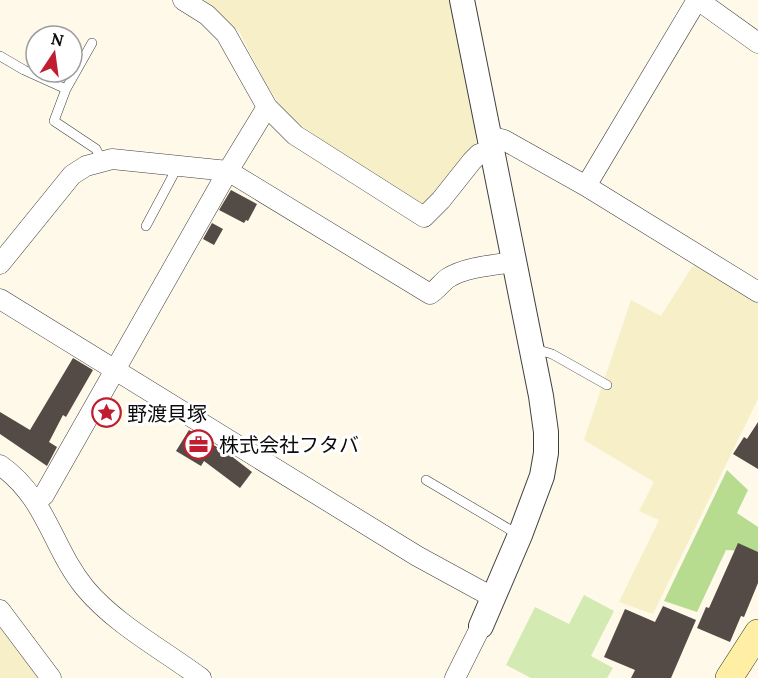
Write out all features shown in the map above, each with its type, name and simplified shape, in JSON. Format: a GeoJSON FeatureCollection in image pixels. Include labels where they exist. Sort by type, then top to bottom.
{"type":"FeatureCollection","features":[{"type":"Feature","properties":{"kind":"main road"},"geometry":{"type":"LineString","coordinates":[[729,678],[758,633]]}},
{"type":"Feature","properties":{"kind":"street"},"geometry":{"type":"LineString","coordinates":[[183,0],[207,15],[226,34],[267,107],[295,135],[424,217],[479,154],[491,144],[504,140],[586,186],[758,292]]}},
{"type":"Feature","properties":{"kind":"street"},"geometry":{"type":"LineString","coordinates":[[455,678],[494,598],[520,536],[542,476],[546,453],[545,423],[462,0]]}},
{"type":"Feature","properties":{"kind":"street"},"geometry":{"type":"LineString","coordinates":[[586,186],[697,0],[758,43]]}},
{"type":"Feature","properties":{"kind":"street"},"geometry":{"type":"LineString","coordinates":[[36,502],[44,495],[228,171],[267,107]]}},
{"type":"Feature","properties":{"kind":"street"},"geometry":{"type":"LineString","coordinates":[[0,264],[67,181],[86,166],[112,159],[228,171],[430,294],[448,278],[476,268],[514,262]]}},
{"type":"Feature","properties":{"kind":"street"},"geometry":{"type":"LineString","coordinates":[[0,299],[417,556],[494,598]]}},
{"type":"Feature","properties":{"kind":"street"},"geometry":{"type":"LineString","coordinates":[[0,465],[36,502],[67,563],[87,591],[123,623],[201,678]]}},
{"type":"Feature","properties":{"kind":"street"},"geometry":{"type":"LineString","coordinates":[[0,610],[51,678]]}},
{"type":"Feature","properties":{"kind":"lane"},"geometry":{"type":"LineString","coordinates":[[92,44],[66,89],[54,121],[96,149],[102,161]]}},
{"type":"Feature","properties":{"kind":"lane"},"geometry":{"type":"LineString","coordinates":[[0,56],[66,89]]}},
{"type":"Feature","properties":{"kind":"lane"},"geometry":{"type":"LineString","coordinates":[[146,226],[177,166]]}},
{"type":"Feature","properties":{"kind":"lane"},"geometry":{"type":"LineString","coordinates":[[532,353],[542,351],[552,354],[608,386]]}},
{"type":"Feature","properties":{"kind":"lane"},"geometry":{"type":"LineString","coordinates":[[426,480],[520,536]]}},
{"type":"Feature","properties":{"kind":"shaded area"},"geometry":{"type":"Polygon","coordinates":[[[204,0],[451,0],[474,119],[476,144],[432,202],[418,209],[287,115],[267,86],[240,33],[204,0]]]}},
{"type":"Feature","properties":{"kind":"shaded area"},"geometry":{"type":"Polygon","coordinates":[[[694,264],[758,303],[758,399],[653,614],[619,602],[659,520],[639,511],[654,482],[584,440],[631,300],[661,316],[694,264]]]}},
{"type":"Feature","properties":{"kind":"shaded area"},"geometry":{"type":"Polygon","coordinates":[[[0,618],[46,678],[0,678],[0,618]]]}},
{"type":"Feature","properties":{"kind":"green space"},"geometry":{"type":"Polygon","coordinates":[[[727,470],[748,490],[737,513],[758,527],[758,552],[726,550],[697,612],[664,601],[727,470]]]}},
{"type":"Feature","properties":{"kind":"green space"},"geometry":{"type":"Polygon","coordinates":[[[584,595],[614,611],[591,656],[613,668],[607,678],[531,678],[506,665],[535,607],[569,624],[584,595]]]}},
{"type":"Feature","properties":{"kind":"building"},"geometry":{"type":"Polygon","coordinates":[[[231,190],[257,204],[248,221],[244,223],[219,210],[231,190]]]}},
{"type":"Feature","properties":{"kind":"building"},"geometry":{"type":"Polygon","coordinates":[[[212,223],[223,229],[214,245],[203,239],[212,223]]]}},
{"type":"Feature","properties":{"kind":"building"},"geometry":{"type":"Polygon","coordinates":[[[73,358],[93,370],[66,417],[63,415],[49,442],[57,447],[47,466],[0,434],[0,412],[30,430],[73,358]]]}},
{"type":"Feature","properties":{"kind":"building"},"geometry":{"type":"Polygon","coordinates":[[[758,422],[758,469],[733,454],[758,422]]]}},
{"type":"Feature","properties":{"kind":"building"},"geometry":{"type":"Polygon","coordinates":[[[189,430],[230,455],[252,472],[240,488],[204,461],[201,466],[176,451],[189,430]]]}},
{"type":"Feature","properties":{"kind":"building"},"geometry":{"type":"Polygon","coordinates":[[[738,543],[758,552],[758,583],[744,617],[741,616],[730,642],[697,628],[706,607],[709,608],[738,543]]]}},
{"type":"Feature","properties":{"kind":"building"},"geometry":{"type":"Polygon","coordinates":[[[663,606],[696,620],[671,678],[631,678],[635,670],[604,657],[625,609],[655,622],[663,606]]]}},
{"type":"Feature","properties":{"kind":"place","name":"野渡貝塚"},"geometry":{"type":"Point","coordinates":[106,413]}},
{"type":"Feature","properties":{"kind":"place","name":"株式会社フタバ"},"geometry":{"type":"Point","coordinates":[198,444]}}]}
